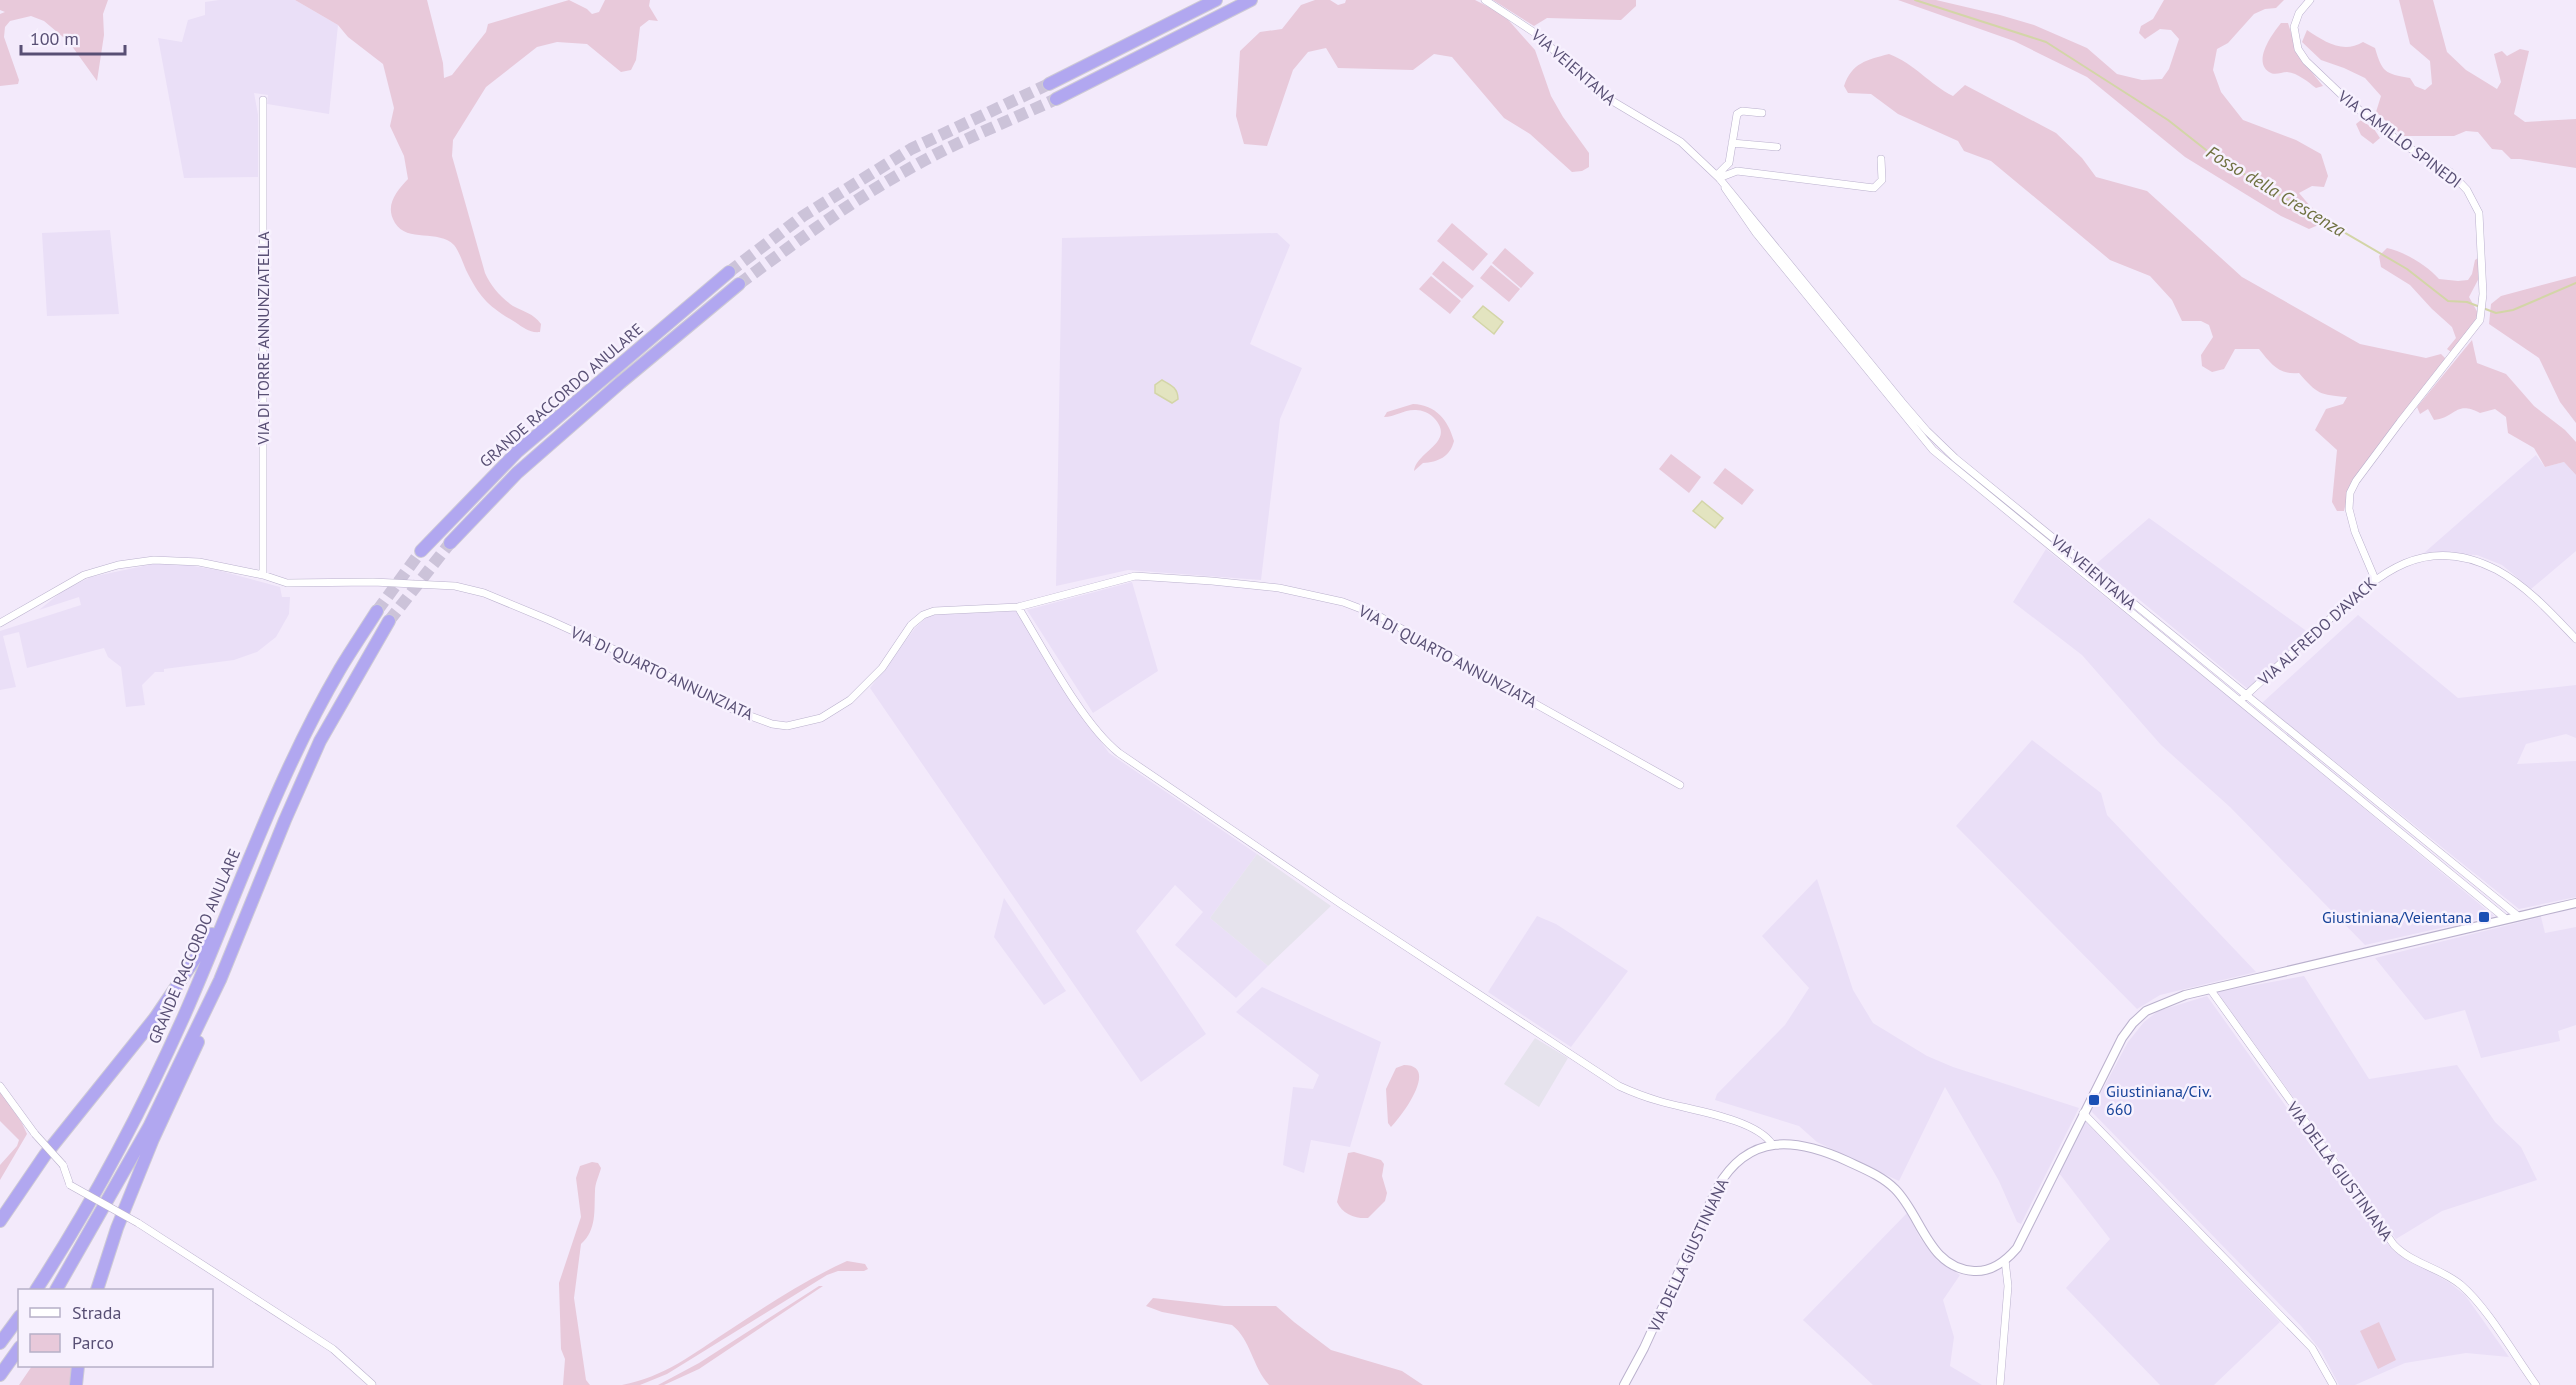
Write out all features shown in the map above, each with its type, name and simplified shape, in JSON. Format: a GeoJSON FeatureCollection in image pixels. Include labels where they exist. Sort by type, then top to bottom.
{"type":"FeatureCollection","features":[{"type":"Feature","properties":{"kind":"highway"},"geometry":{"type":"LineString","coordinates":[[1049,84],[1216,0]]}},
{"type":"Feature","properties":{"kind":"highway"},"geometry":{"type":"LineString","coordinates":[[1056,99],[1251,0]]}},
{"type":"Feature","properties":{"kind":"highway","name":"GRANDE RACCORDO ANULARE"},"geometry":{"type":"LineString","coordinates":[[421,551],[517,452],[729,272]]}},
{"type":"Feature","properties":{"kind":"highway","name":"GRANDE RACCORDO ANULARE"},"geometry":{"type":"LineString","coordinates":[[450,543],[517,473],[620,383],[739,285]]}},
{"type":"Feature","properties":{"kind":"highway","name":"GRANDE RACCORDO ANULARE"},"geometry":{"type":"LineString","coordinates":[[37,1289],[66,1244],[143,1102],[184,1017],[294,759],[340,669],[377,611]]}},
{"type":"Feature","properties":{"kind":"highway","name":"GRANDE RACCORDO ANULARE"},"geometry":{"type":"LineString","coordinates":[[57,1289],[149,1128],[220,980],[320,741],[389,621]]}},
{"type":"Feature","properties":{"kind":"highway"},"geometry":{"type":"LineString","coordinates":[[0,1221],[45,1155],[155,1018],[202,950],[239,886]]}},
{"type":"Feature","properties":{"kind":"highway"},"geometry":{"type":"LineString","coordinates":[[97,1289],[117,1227],[153,1139],[192,1057],[220,980]]}},
{"type":"Feature","properties":{"kind":"highway"},"geometry":{"type":"LineString","coordinates":[[0,1233],[16,1197]]}},
{"type":"Feature","properties":{"kind":"highway"},"geometry":{"type":"LineString","coordinates":[[0,1343],[18,1319]]}},
{"type":"Feature","properties":{"kind":"highway"},"geometry":{"type":"LineString","coordinates":[[0,1375],[18,1350]]}},
{"type":"Feature","properties":{"kind":"highway"},"geometry":{"type":"LineString","coordinates":[[76,1385],[78,1367]]}},
{"type":"Feature","properties":{"kind":"street","name":"VIA VEIENTANA"},"geometry":{"type":"LineString","coordinates":[[1485,0],[1535,33],[1604,96],[1681,142],[1718,177],[1927,431],[1985,488],[2243,698],[2518,916]]}},
{"type":"Feature","properties":{"kind":"street","name":"VIA CAMILLO SPINEDI"},"geometry":{"type":"LineString","coordinates":[[2310,0],[2299,13],[2294,27],[2298,49],[2306,61],[2348,101],[2401,143],[2450,172],[2461,182],[2474,201],[2480,222],[2483,294],[2480,320],[2351,490],[2349,509],[2355,532],[2375,579]]}},
{"type":"Feature","properties":{"kind":"street","name":"VIA DI TORRE ANNUNZIATELLA"},"geometry":{"type":"LineString","coordinates":[[262,100],[263,575]]}},
{"type":"Feature","properties":{"kind":"street"},"geometry":{"type":"LineString","coordinates":[[1718,177],[1730,163],[1737,114],[1742,111],[1762,113]]}},
{"type":"Feature","properties":{"kind":"street"},"geometry":{"type":"LineString","coordinates":[[1732,143],[1777,147]]}},
{"type":"Feature","properties":{"kind":"street"},"geometry":{"type":"LineString","coordinates":[[1718,177],[1737,171],[1871,188],[1879,185],[1882,178],[1881,159]]}},
{"type":"Feature","properties":{"kind":"street","name":"VIA ALFREDO D'AVACK"},"geometry":{"type":"LineString","coordinates":[[2243,698],[2375,579],[2401,564],[2424,558],[2450,557],[2477,562],[2496,570],[2522,587],[2576,639]]}},
{"type":"Feature","properties":{"kind":"street","name":"VIA DI QUARTO ANNUNZIATA"},"geometry":{"type":"LineString","coordinates":[[0,623],[23,612],[72,581],[118,565],[154,560],[199,562],[263,575],[287,583],[402,583],[455,586],[484,593],[637,660],[734,710],[772,724],[787,726],[821,718],[850,700],[874,678],[905,632],[923,615],[940,610],[1018,607],[1132,576],[1258,585],[1343,602],[1377,615],[1680,785]]}},
{"type":"Feature","properties":{"kind":"street"},"geometry":{"type":"LineString","coordinates":[[1018,607],[1072,696],[1105,741],[1119,753],[1341,904],[1619,1086],[1658,1101],[1746,1126],[1763,1134],[1772,1144]]}},
{"type":"Feature","properties":{"kind":"street","name":"VIA VEIENTANA"},"geometry":{"type":"LineString","coordinates":[[2243,698],[2506,919]]}},
{"type":"Feature","properties":{"kind":"street"},"geometry":{"type":"LineString","coordinates":[[2000,1385],[2008,1286],[2005,1260],[2023,1237],[2114,1053],[2138,1018],[2162,1003],[2210,989],[2576,903]]}},
{"type":"Feature","properties":{"kind":"street","name":"VIA DELLA GIUSTINIANA"},"geometry":{"type":"LineString","coordinates":[[2210,989],[2394,1245],[2402,1252],[2448,1276],[2465,1289],[2536,1385]]}},
{"type":"Feature","properties":{"kind":"street"},"geometry":{"type":"LineString","coordinates":[[0,1086],[35,1134],[63,1165],[70,1185],[138,1223],[333,1349],[372,1384]]}},
{"type":"Feature","properties":{"kind":"street"},"geometry":{"type":"LineString","coordinates":[[2083,1113],[2280,1313],[2316,1354],[2332,1385]]}},
{"type":"Feature","properties":{"kind":"street","name":"VIA DELLA GIUSTINIANA"},"geometry":{"type":"LineString","coordinates":[[1624,1385],[1647,1341],[1719,1184],[1729,1170],[1743,1157],[1772,1144],[1790,1143],[1810,1147],[1860,1167],[1882,1179],[1904,1200],[1935,1251],[1950,1264],[1980,1271],[1993,1268],[2005,1260]]}},
{"type":"Feature","properties":{"kind":"shaded area"},"geometry":{"type":"Polygon","coordinates":[[[295,0],[338,25],[329,114],[267,104],[268,95],[254,93],[258,115],[258,177],[184,178],[158,38],[182,42],[188,20],[205,15],[205,2],[295,0]]]}},
{"type":"Feature","properties":{"kind":"shaded area"},"geometry":{"type":"Polygon","coordinates":[[[110,230],[119,314],[47,316],[42,233],[110,230]]]}},
{"type":"Feature","properties":{"kind":"shaded area"},"geometry":{"type":"Polygon","coordinates":[[[1277,233],[1290,245],[1250,344],[1302,368],[1280,419],[1261,580],[1128,570],[1056,586],[1062,238],[1277,233]]]}},
{"type":"Feature","properties":{"kind":"shaded area"},"geometry":{"type":"Polygon","coordinates":[[[1483,306],[1503,322],[1494,334],[1473,317],[1483,306]]]}},
{"type":"Feature","properties":{"kind":"shaded area"},"geometry":{"type":"Polygon","coordinates":[[[1162,380],[1177,392],[1178,399],[1172,403],[1155,393],[1155,385],[1162,380]]]}},
{"type":"Feature","properties":{"kind":"shaded area"},"geometry":{"type":"Polygon","coordinates":[[[2536,455],[2545,467],[2564,462],[2576,475],[2576,551],[2531,589],[2502,565],[2477,555],[2424,553],[2536,455]]]}},
{"type":"Feature","properties":{"kind":"shaded area"},"geometry":{"type":"Polygon","coordinates":[[[1702,501],[1723,518],[1715,528],[1693,511],[1702,501]]]}},
{"type":"Feature","properties":{"kind":"shaded area"},"geometry":{"type":"Polygon","coordinates":[[[2149,518],[2312,635],[2249,690],[2096,564],[2149,518]]]}},
{"type":"Feature","properties":{"kind":"shaded area"},"geometry":{"type":"Polygon","coordinates":[[[2046,549],[2494,916],[2365,945],[2230,807],[2161,745],[2082,655],[2013,602],[2046,549]]]}},
{"type":"Feature","properties":{"kind":"shaded area"},"geometry":{"type":"Polygon","coordinates":[[[158,563],[182,564],[217,570],[280,587],[282,597],[290,597],[289,614],[276,637],[257,652],[234,660],[155,672],[142,685],[145,705],[126,707],[121,667],[108,657],[104,648],[27,668],[19,632],[3,636],[16,687],[0,690],[0,631],[81,605],[79,597],[39,610],[64,590],[91,577],[158,563]]]}},
{"type":"Feature","properties":{"kind":"shaded area"},"geometry":{"type":"Polygon","coordinates":[[[1132,582],[1158,671],[1093,713],[1027,610],[1132,582]]]}},
{"type":"Feature","properties":{"kind":"shaded area"},"geometry":{"type":"Polygon","coordinates":[[[1016,611],[1069,697],[1109,753],[1257,854],[1210,918],[1268,966],[1236,998],[1175,945],[1203,912],[1175,885],[1136,931],[1206,1034],[1141,1082],[870,688],[915,628],[927,617],[938,614],[1016,611]]]}},
{"type":"Feature","properties":{"kind":"shaded area"},"geometry":{"type":"Polygon","coordinates":[[[2358,615],[2458,698],[2576,685],[2576,738],[2566,734],[2526,744],[2517,764],[2576,761],[2576,897],[2519,909],[2262,703],[2358,615]]]}},
{"type":"Feature","properties":{"kind":"shaded area"},"geometry":{"type":"Polygon","coordinates":[[[2032,740],[2101,793],[2107,815],[2256,972],[2160,995],[2137,1009],[1956,826],[2032,740]]]}},
{"type":"Feature","properties":{"kind":"shaded area"},"geometry":{"type":"Polygon","coordinates":[[[1257,854],[1331,906],[1268,966],[1210,918],[1257,854]]]}},
{"type":"Feature","properties":{"kind":"shaded area"},"geometry":{"type":"Polygon","coordinates":[[[1817,879],[1853,990],[1873,1023],[1927,1056],[1953,1067],[2079,1108],[2021,1224],[2017,1222],[1999,1181],[1945,1087],[1899,1181],[1817,1142],[1799,1126],[1715,1100],[1717,1094],[1785,1025],[1809,988],[1762,936],[1817,879]]]}},
{"type":"Feature","properties":{"kind":"shaded area"},"geometry":{"type":"Polygon","coordinates":[[[1004,898],[1066,991],[1044,1005],[994,937],[1004,898]]]}},
{"type":"Feature","properties":{"kind":"shaded area"},"geometry":{"type":"Polygon","coordinates":[[[1537,916],[1556,924],[1628,971],[1571,1047],[1488,992],[1537,916]]]}},
{"type":"Feature","properties":{"kind":"shaded area"},"geometry":{"type":"Polygon","coordinates":[[[2541,917],[2545,933],[2576,927],[2576,1025],[2558,1031],[2560,1041],[2481,1058],[2465,1010],[2425,1020],[2375,958],[2541,917]]]}},
{"type":"Feature","properties":{"kind":"shaded area"},"geometry":{"type":"Polygon","coordinates":[[[2304,976],[2369,1079],[2457,1065],[2495,1122],[2521,1147],[2537,1180],[2442,1211],[2396,1239],[2217,992],[2304,976]]]}},
{"type":"Feature","properties":{"kind":"shaded area"},"geometry":{"type":"Polygon","coordinates":[[[1262,987],[1381,1042],[1350,1147],[1311,1140],[1304,1173],[1283,1165],[1293,1087],[1313,1089],[1319,1075],[1236,1012],[1262,987]]]}},
{"type":"Feature","properties":{"kind":"shaded area"},"geometry":{"type":"Polygon","coordinates":[[[2207,996],[2370,1224],[2394,1251],[2450,1283],[2465,1295],[2509,1357],[2466,1353],[2405,1363],[2355,1385],[2339,1385],[2321,1351],[2301,1326],[2091,1111],[2128,1042],[2144,1022],[2158,1011],[2207,996]]]}},
{"type":"Feature","properties":{"kind":"shaded area"},"geometry":{"type":"Polygon","coordinates":[[[1535,1038],[1568,1058],[1539,1107],[1504,1084],[1535,1038]]]}},
{"type":"Feature","properties":{"kind":"shaded area"},"geometry":{"type":"Polygon","coordinates":[[[2085,1121],[2280,1322],[2214,1385],[2160,1385],[2066,1288],[2110,1239],[2059,1173],[2085,1121]]]}},
{"type":"Feature","properties":{"kind":"shaded area"},"geometry":{"type":"Polygon","coordinates":[[[1907,1213],[1920,1238],[1938,1261],[1960,1275],[1943,1300],[1954,1337],[1950,1366],[1982,1385],[1873,1385],[1803,1320],[1907,1213]]]}},
{"type":"Feature","properties":{"kind":"green space"},"geometry":{"type":"Polygon","coordinates":[[[0,0],[108,0],[103,14],[104,35],[97,81],[69,42],[44,21],[31,16],[10,21],[5,27],[4,37],[19,80],[18,84],[0,86],[0,14],[5,12],[0,10],[0,0]]]}},
{"type":"Feature","properties":{"kind":"green space"},"geometry":{"type":"Polygon","coordinates":[[[295,0],[427,0],[443,63],[444,78],[452,75],[486,32],[488,24],[569,0],[592,14],[599,12],[605,0],[650,0],[649,6],[658,21],[649,20],[640,27],[636,60],[631,70],[621,72],[587,44],[557,42],[537,47],[486,87],[453,140],[452,156],[485,273],[493,287],[504,299],[538,320],[541,324],[540,332],[524,328],[498,311],[481,295],[454,245],[448,240],[407,233],[395,223],[391,204],[396,193],[408,179],[404,156],[390,126],[394,108],[383,64],[348,37],[338,25],[295,0]]]}},
{"type":"Feature","properties":{"kind":"green space"},"geometry":{"type":"Polygon","coordinates":[[[1315,0],[1330,0],[1338,5],[1345,3],[1346,0],[1475,0],[1503,14],[1535,50],[1551,96],[1589,153],[1589,167],[1582,171],[1572,172],[1530,134],[1504,118],[1452,57],[1434,54],[1413,70],[1338,68],[1326,48],[1308,52],[1293,70],[1267,146],[1244,144],[1236,116],[1240,51],[1260,32],[1282,29],[1301,5],[1315,0]]]}},
{"type":"Feature","properties":{"kind":"green space"},"geometry":{"type":"Polygon","coordinates":[[[1493,0],[1636,0],[1636,6],[1621,20],[1547,18],[1534,26],[1493,0]]]}},
{"type":"Feature","properties":{"kind":"green space"},"geometry":{"type":"Polygon","coordinates":[[[1898,0],[1936,0],[2034,25],[2087,48],[2117,74],[2142,80],[2162,79],[2169,69],[2179,39],[2171,30],[2160,29],[2145,39],[2139,33],[2141,26],[2153,19],[2164,0],[2284,0],[2276,8],[2265,9],[2254,14],[2228,43],[2217,49],[2213,70],[2221,92],[2243,120],[2296,140],[2321,154],[2328,176],[2324,187],[2312,186],[2299,193],[2311,207],[2324,214],[2323,223],[2309,229],[2281,216],[2185,157],[2087,77],[2014,41],[1898,0]]]}},
{"type":"Feature","properties":{"kind":"green space"},"geometry":{"type":"Polygon","coordinates":[[[2399,0],[2433,0],[2447,52],[2466,70],[2497,89],[2501,82],[2494,54],[2502,51],[2507,56],[2520,49],[2529,51],[2514,114],[2525,122],[2576,119],[2576,168],[2511,159],[2502,150],[2492,149],[2478,132],[2466,131],[2454,136],[2403,136],[2376,112],[2381,96],[2365,78],[2321,60],[2302,42],[2307,30],[2341,47],[2363,42],[2375,48],[2386,70],[2395,75],[2410,78],[2415,86],[2425,90],[2432,84],[2430,61],[2410,44],[2399,0]]]}},
{"type":"Feature","properties":{"kind":"green space"},"geometry":{"type":"Polygon","coordinates":[[[2281,23],[2288,23],[2298,55],[2323,86],[2316,88],[2295,74],[2287,72],[2274,74],[2264,67],[2263,54],[2273,33],[2281,23]]]}},
{"type":"Feature","properties":{"kind":"green space"},"geometry":{"type":"Polygon","coordinates":[[[1889,54],[1907,63],[1953,96],[1965,85],[2056,133],[2082,158],[2096,177],[2147,191],[2242,277],[2360,344],[2426,358],[2441,354],[2446,359],[2349,490],[2344,511],[2337,511],[2332,502],[2337,450],[2315,430],[2326,409],[2343,404],[2347,397],[2320,392],[2299,373],[2286,372],[2276,367],[2259,349],[2235,349],[2224,369],[2212,372],[2202,366],[2201,355],[2213,337],[2209,325],[2201,321],[2182,321],[2172,300],[2150,276],[2110,260],[1991,161],[1964,151],[1958,141],[1898,114],[1871,94],[1848,93],[1844,86],[1856,67],[1889,54]]]}},
{"type":"Feature","properties":{"kind":"green space"},"geometry":{"type":"Polygon","coordinates":[[[2361,120],[2374,129],[2380,138],[2373,144],[2361,135],[2356,124],[2361,120]]]}},
{"type":"Feature","properties":{"kind":"green space"},"geometry":{"type":"Polygon","coordinates":[[[1452,223],[1488,254],[1473,271],[1437,241],[1452,223]]]}},
{"type":"Feature","properties":{"kind":"green space"},"geometry":{"type":"Polygon","coordinates":[[[1505,248],[1534,273],[1521,288],[1492,263],[1505,248]]]}},
{"type":"Feature","properties":{"kind":"green space"},"geometry":{"type":"Polygon","coordinates":[[[2387,248],[2415,260],[2439,279],[2468,280],[2475,260],[2478,258],[2479,278],[2469,297],[2478,313],[2475,321],[2451,352],[2447,349],[2456,338],[2452,327],[2410,285],[2381,267],[2379,256],[2387,248]]]}},
{"type":"Feature","properties":{"kind":"green space"},"geometry":{"type":"Polygon","coordinates":[[[1443,261],[1474,286],[1462,299],[1432,274],[1443,261]]]}},
{"type":"Feature","properties":{"kind":"green space"},"geometry":{"type":"Polygon","coordinates":[[[1491,265],[1520,289],[1509,302],[1480,278],[1491,265]]]}},
{"type":"Feature","properties":{"kind":"green space"},"geometry":{"type":"Polygon","coordinates":[[[1431,276],[1461,301],[1450,314],[1419,289],[1431,276]]]}},
{"type":"Feature","properties":{"kind":"green space"},"geometry":{"type":"Polygon","coordinates":[[[2576,276],[2576,423],[2560,402],[2539,358],[2489,324],[2491,304],[2501,296],[2576,276]]]}},
{"type":"Feature","properties":{"kind":"green space"},"geometry":{"type":"Polygon","coordinates":[[[2472,340],[2477,363],[2506,374],[2534,406],[2565,430],[2576,442],[2576,475],[2564,462],[2545,467],[2534,448],[2508,433],[2506,417],[2495,409],[2480,413],[2465,408],[2434,420],[2428,409],[2420,414],[2417,407],[2472,340]]]}},
{"type":"Feature","properties":{"kind":"green space"},"geometry":{"type":"Polygon","coordinates":[[[1413,404],[1428,407],[1440,415],[1454,441],[1450,451],[1443,458],[1423,463],[1414,471],[1416,464],[1439,440],[1441,433],[1439,426],[1431,416],[1418,410],[1384,417],[1387,412],[1413,404]]]}},
{"type":"Feature","properties":{"kind":"green space"},"geometry":{"type":"Polygon","coordinates":[[[1671,454],[1701,477],[1689,493],[1659,469],[1671,454]]]}},
{"type":"Feature","properties":{"kind":"green space"},"geometry":{"type":"Polygon","coordinates":[[[1725,468],[1754,490],[1742,505],[1713,483],[1725,468]]]}},
{"type":"Feature","properties":{"kind":"green space"},"geometry":{"type":"Polygon","coordinates":[[[1404,1065],[1414,1067],[1419,1073],[1419,1082],[1403,1113],[1391,1127],[1388,1123],[1386,1089],[1396,1068],[1404,1065]]]}},
{"type":"Feature","properties":{"kind":"green space"},"geometry":{"type":"Polygon","coordinates":[[[0,1091],[27,1134],[0,1180],[0,1165],[17,1146],[19,1140],[0,1121],[0,1091]]]}},
{"type":"Feature","properties":{"kind":"green space"},"geometry":{"type":"Polygon","coordinates":[[[1354,1152],[1381,1160],[1384,1164],[1382,1176],[1387,1193],[1385,1201],[1368,1218],[1350,1215],[1342,1210],[1337,1202],[1348,1153],[1354,1152]]]}},
{"type":"Feature","properties":{"kind":"green space"},"geometry":{"type":"Polygon","coordinates":[[[592,1162],[598,1163],[601,1168],[595,1188],[592,1226],[581,1244],[574,1298],[586,1380],[590,1385],[563,1385],[565,1359],[561,1349],[559,1283],[581,1217],[576,1178],[580,1166],[592,1162]]]}},
{"type":"Feature","properties":{"kind":"green space"},"geometry":{"type":"Polygon","coordinates":[[[847,1261],[865,1264],[868,1269],[838,1271],[827,1275],[667,1374],[640,1385],[622,1385],[678,1364],[786,1294],[847,1261]]]}},
{"type":"Feature","properties":{"kind":"green space"},"geometry":{"type":"Polygon","coordinates":[[[819,1286],[823,1286],[699,1369],[664,1385],[658,1385],[699,1363],[819,1286]]]}},
{"type":"Feature","properties":{"kind":"green space"},"geometry":{"type":"Polygon","coordinates":[[[1153,1298],[1224,1306],[1276,1306],[1331,1350],[1402,1371],[1423,1385],[1269,1385],[1263,1378],[1248,1346],[1232,1325],[1162,1312],[1146,1306],[1153,1298]]]}},
{"type":"Feature","properties":{"kind":"green space"},"geometry":{"type":"Polygon","coordinates":[[[2379,1322],[2396,1360],[2378,1369],[2360,1331],[2379,1322]]]}},
{"type":"Feature","properties":{"kind":"green space"},"geometry":{"type":"Polygon","coordinates":[[[31,1367],[74,1367],[72,1385],[19,1385],[31,1367]]]}},
{"type":"Feature","properties":{"kind":"waterway","name":"Fosso della Crescenza"},"geometry":{"type":"LineString","coordinates":[[1915,0],[2046,42],[2168,120],[2215,157],[2407,269],[2448,301],[2467,302],[2496,313],[2513,310],[2576,283]]}},
{"type":"Feature","properties":{"kind":"tunnel"},"geometry":{"type":"LineString","coordinates":[[729,272],[803,216],[911,149],[1049,84]]}},
{"type":"Feature","properties":{"kind":"tunnel"},"geometry":{"type":"LineString","coordinates":[[739,284],[825,222],[891,179],[949,148],[1056,99]]}},
{"type":"Feature","properties":{"kind":"tunnel"},"geometry":{"type":"LineString","coordinates":[[389,621],[450,543]]}},
{"type":"Feature","properties":{"kind":"tunnel"},"geometry":{"type":"LineString","coordinates":[[377,611],[421,551]]}},
{"type":"Feature","properties":{"kind":"place","name":"Giustiniana/Veientana"},"geometry":{"type":"Point","coordinates":[2484,917]}},
{"type":"Feature","properties":{"kind":"place","name":"Giustiniana/Civ. 660"},"geometry":{"type":"Point","coordinates":[2094,1100]}}]}
